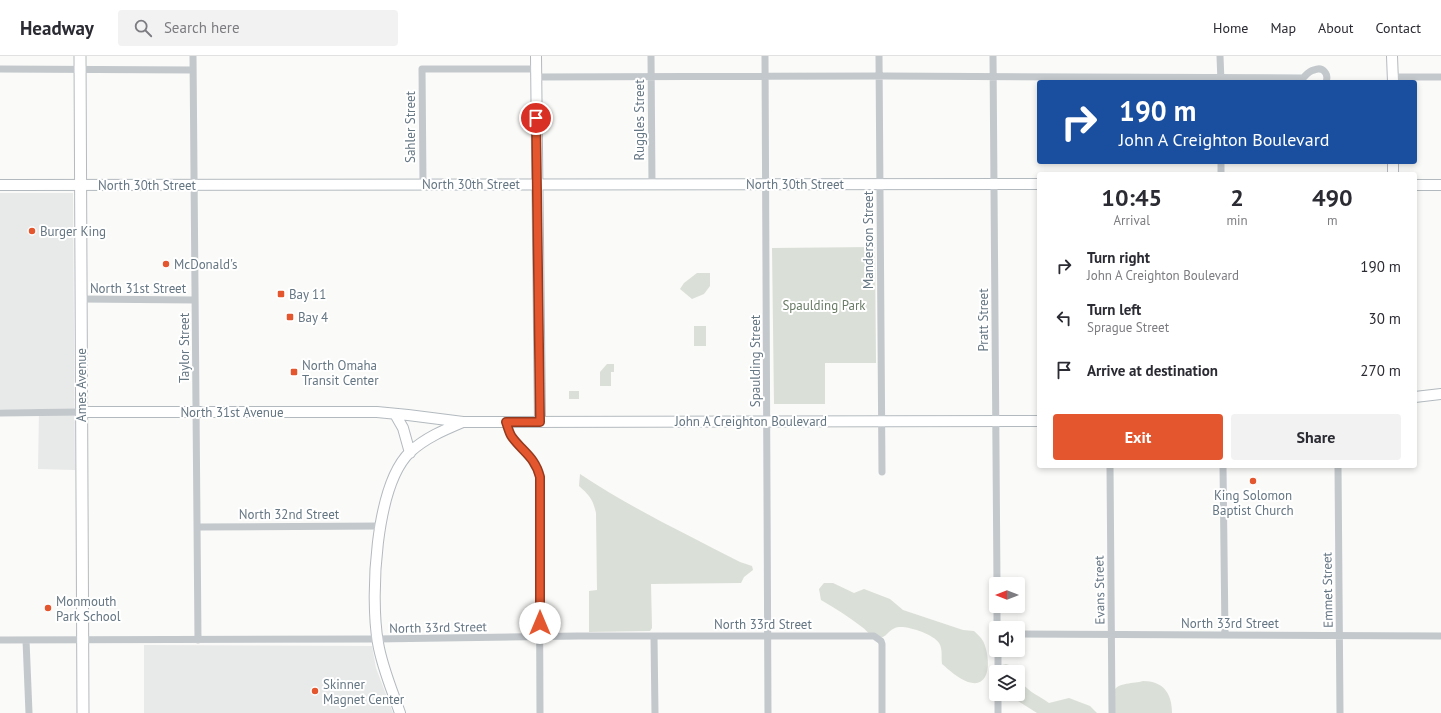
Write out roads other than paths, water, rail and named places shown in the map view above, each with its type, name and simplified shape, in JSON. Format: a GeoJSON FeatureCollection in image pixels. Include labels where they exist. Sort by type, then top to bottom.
{"type":"FeatureCollection","features":[{"type":"Feature","properties":{"kind":"main road","name":"Ames Avenue"},"geometry":{"type":"LineString","coordinates":[[80,56],[83,713]]}},
{"type":"Feature","properties":{"kind":"street","name":"Taylor Street"},"geometry":{"type":"LineString","coordinates":[[193,56],[198,640]]}},
{"type":"Feature","properties":{"kind":"street"},"geometry":{"type":"LineString","coordinates":[[536,56],[540,422]]}},
{"type":"Feature","properties":{"kind":"street","name":"Ruggles Street"},"geometry":{"type":"LineString","coordinates":[[651,56],[652,184]]}},
{"type":"Feature","properties":{"kind":"street","name":"Spaulding Street"},"geometry":{"type":"LineString","coordinates":[[765,56],[768,713]]}},
{"type":"Feature","properties":{"kind":"street","name":"Manderson Street"},"geometry":{"type":"LineString","coordinates":[[879,56],[882,472]]}},
{"type":"Feature","properties":{"kind":"street","name":"Pratt Street"},"geometry":{"type":"LineString","coordinates":[[993,56],[997,577]]}},
{"type":"Feature","properties":{"kind":"street"},"geometry":{"type":"LineString","coordinates":[[1220,56],[1221,79]]}},
{"type":"Feature","properties":{"kind":"street"},"geometry":{"type":"LineString","coordinates":[[1392,56],[1392,79],[1441,76]]}},
{"type":"Feature","properties":{"kind":"street"},"geometry":{"type":"LineString","coordinates":[[0,69],[193,70]]}},
{"type":"Feature","properties":{"kind":"street","name":"Sahler Street"},"geometry":{"type":"LineString","coordinates":[[423,184],[422,69],[536,73]]}},
{"type":"Feature","properties":{"kind":"street"},"geometry":{"type":"LineString","coordinates":[[536,73],[651,77],[993,76],[1305,80],[1315,69],[1321,69],[1326,73],[1326,80]]}},
{"type":"Feature","properties":{"kind":"street","name":"North 30th Street"},"geometry":{"type":"LineString","coordinates":[[0,185],[1037,184]]}},
{"type":"Feature","properties":{"kind":"street"},"geometry":{"type":"LineString","coordinates":[[1417,185],[1441,185]]}},
{"type":"Feature","properties":{"kind":"street","name":"North 31st Street"},"geometry":{"type":"LineString","coordinates":[[81,299],[195,300]]}},
{"type":"Feature","properties":{"kind":"street"},"geometry":{"type":"LineString","coordinates":[[1417,397],[1441,394]]}},
{"type":"Feature","properties":{"kind":"street","name":"North 31st Avenue"},"geometry":{"type":"LineString","coordinates":[[0,413],[370,412],[463,422]]}},
{"type":"Feature","properties":{"kind":"street"},"geometry":{"type":"LineString","coordinates":[[395,414],[403,428],[410,453]]}},
{"type":"Feature","properties":{"kind":"street","name":"John A Creighton Boulevard"},"geometry":{"type":"LineString","coordinates":[[463,422],[1037,421]]}},
{"type":"Feature","properties":{"kind":"street"},"geometry":{"type":"LineString","coordinates":[[400,713],[384,667],[377,639],[375,604],[376,562],[380,526],[390,488],[401,465],[410,453],[433,436],[463,422]]}},
{"type":"Feature","properties":{"kind":"street"},"geometry":{"type":"LineString","coordinates":[[506,422],[512,436],[536,464],[540,477],[540,713]]}},
{"type":"Feature","properties":{"kind":"street","name":"Evans Street"},"geometry":{"type":"LineString","coordinates":[[1110,468],[1112,713]]}},
{"type":"Feature","properties":{"kind":"street"},"geometry":{"type":"LineString","coordinates":[[1223,468],[1226,635]]}},
{"type":"Feature","properties":{"kind":"street","name":"Emmet Street"},"geometry":{"type":"LineString","coordinates":[[1338,468],[1340,713]]}},
{"type":"Feature","properties":{"kind":"street","name":"North 32nd Street"},"geometry":{"type":"LineString","coordinates":[[198,527],[380,526]]}},
{"type":"Feature","properties":{"kind":"street","name":"North 33rd Street"},"geometry":{"type":"LineString","coordinates":[[1025,634],[1441,636]]}},
{"type":"Feature","properties":{"kind":"street"},"geometry":{"type":"LineString","coordinates":[[654,637],[654,713]]}},
{"type":"Feature","properties":{"kind":"street","name":"North 33rd Street"},"geometry":{"type":"LineString","coordinates":[[0,640],[877,637],[882,644],[882,713]]}},
{"type":"Feature","properties":{"kind":"street"},"geometry":{"type":"LineString","coordinates":[[26,640],[29,713]]}},
{"type":"Feature","properties":{"kind":"street"},"geometry":{"type":"LineString","coordinates":[[998,701],[998,713]]}},
{"type":"Feature","properties":{"kind":"place","name":"Burger King"},"geometry":{"type":"Point","coordinates":[32,231]}},
{"type":"Feature","properties":{"kind":"place","name":"McDonald's"},"geometry":{"type":"Point","coordinates":[166,264]}},
{"type":"Feature","properties":{"kind":"place","name":"Bay 11"},"geometry":{"type":"Point","coordinates":[281,294]}},
{"type":"Feature","properties":{"kind":"place","name":"Bay 4"},"geometry":{"type":"Point","coordinates":[290,317]}},
{"type":"Feature","properties":{"kind":"place","name":"North Omaha Transit Center"},"geometry":{"type":"Point","coordinates":[294,372]}},
{"type":"Feature","properties":{"kind":"place","name":"King Solomon Baptist Church"},"geometry":{"type":"Point","coordinates":[1253,481]}},
{"type":"Feature","properties":{"kind":"place","name":"Monmouth Park School"},"geometry":{"type":"Point","coordinates":[48,608]}},
{"type":"Feature","properties":{"kind":"place","name":"Skinner Magnet Center"},"geometry":{"type":"Point","coordinates":[315,691]}},
{"type":"Feature","properties":{"kind":"park label","name":"Spaulding Park"},"geometry":{"type":"Point","coordinates":[824,305]}}]}
